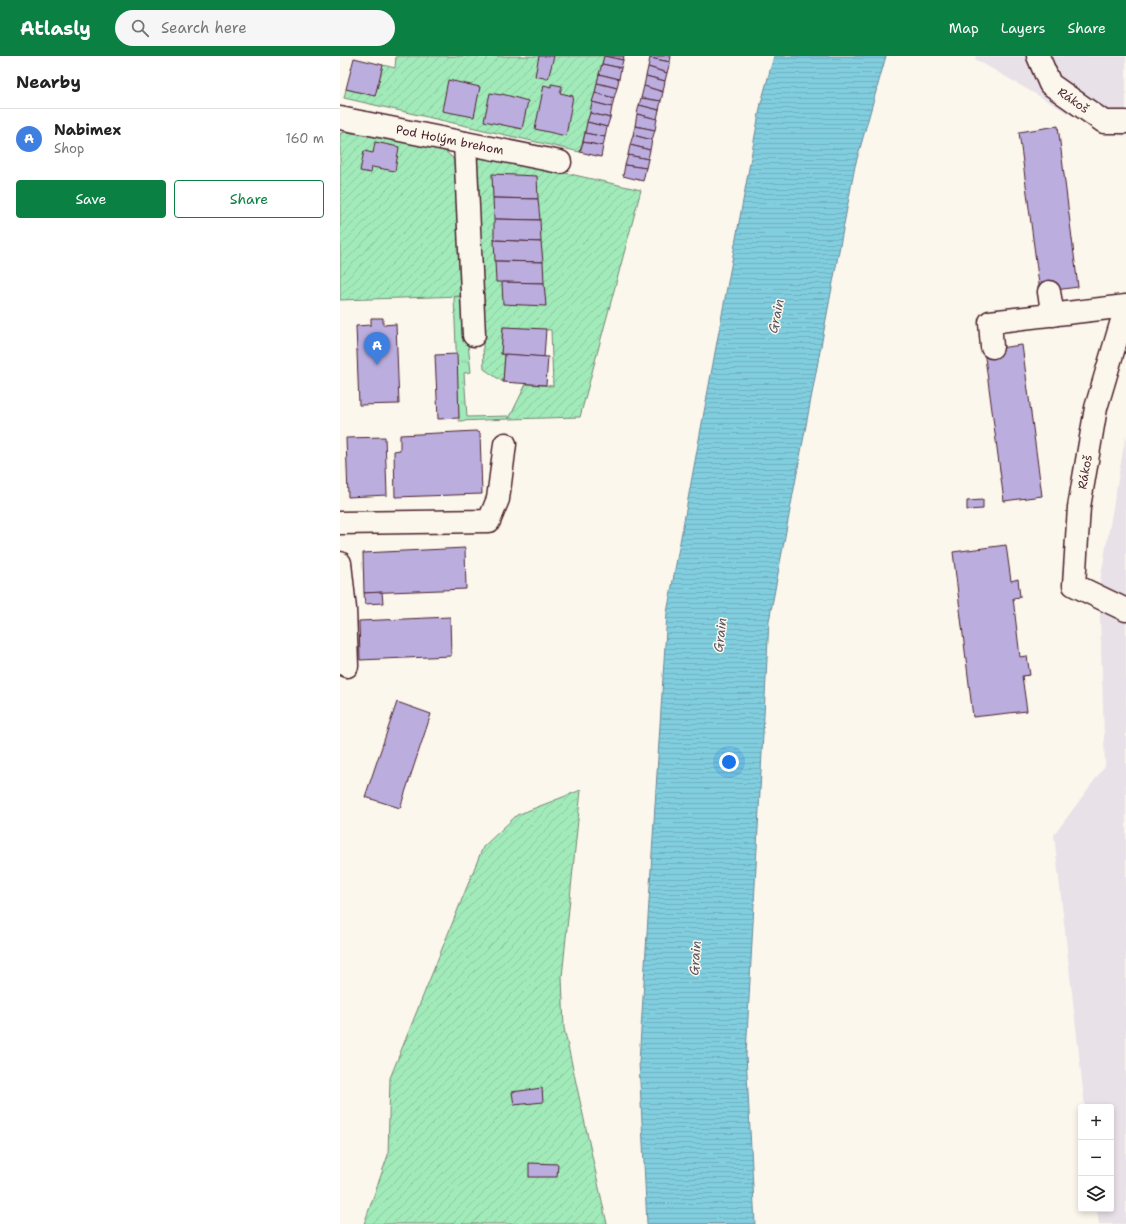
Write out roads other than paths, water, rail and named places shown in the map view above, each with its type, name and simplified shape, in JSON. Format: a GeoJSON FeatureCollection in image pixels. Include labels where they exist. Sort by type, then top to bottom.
{"type":"FeatureCollection","features":[{"type":"Feature","properties":{"kind":"street","name":"Rákoš"},"geometry":{"type":"LineString","coordinates":[[1038,56],[1050,84],[1104,122],[1126,122]]}},
{"type":"Feature","properties":{"kind":"street","name":"Pod Holým brehom"},"geometry":{"type":"LineString","coordinates":[[340,118],[560,162]]}},
{"type":"Feature","properties":{"kind":"street"},"geometry":{"type":"LineString","coordinates":[[465,143],[474,334]]}},
{"type":"Feature","properties":{"kind":"street"},"geometry":{"type":"LineString","coordinates":[[1049,292],[1053,315]]}},
{"type":"Feature","properties":{"kind":"street","name":"Rákoš"},"geometry":{"type":"LineString","coordinates":[[1126,307],[1096,408],[1079,507],[1074,585],[1126,610]]}},
{"type":"Feature","properties":{"kind":"street"},"geometry":{"type":"LineString","coordinates":[[992,347],[990,322],[1126,307]]}},
{"type":"Feature","properties":{"kind":"street"},"geometry":{"type":"LineString","coordinates":[[340,523],[489,521],[498,499],[505,444]]}},
{"type":"Feature","properties":{"kind":"street"},"geometry":{"type":"LineString","coordinates":[[340,563],[345,609],[346,666]]}},
{"type":"Feature","properties":{"kind":"water","name":"Grain"},"geometry":{"type":"Polygon","coordinates":[[[774,56],[886,56],[855,166],[769,621],[746,1055],[755,1224],[647,1224],[639,1062],[667,613],[761,103],[774,56]]]}},
{"type":"Feature","properties":{"kind":"place","name":"Nabimex"},"geometry":{"type":"Point","coordinates":[377,365]}}]}
